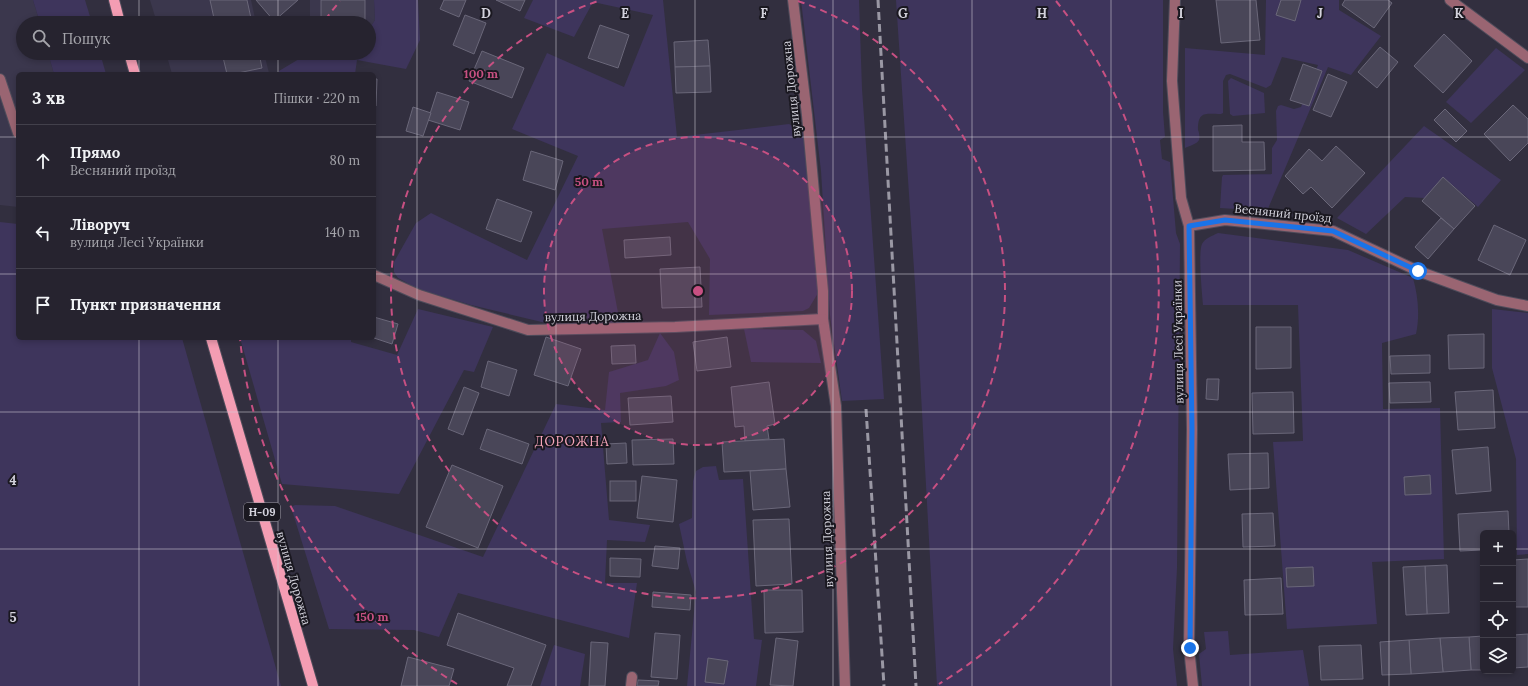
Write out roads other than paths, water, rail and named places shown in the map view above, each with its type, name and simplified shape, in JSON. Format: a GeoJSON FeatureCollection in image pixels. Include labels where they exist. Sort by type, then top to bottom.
{"type":"FeatureCollection","features":[{"type":"Feature","properties":{"kind":"main road"},"geometry":{"type":"LineString","coordinates":[[114,0],[118,16]]}},
{"type":"Feature","properties":{"kind":"main road"},"geometry":{"type":"LineString","coordinates":[[131,60],[134,72]]}},
{"type":"Feature","properties":{"kind":"main road","name":"вулиця Дорожна"},"geometry":{"type":"LineString","coordinates":[[212,340],[313,686]]}},
{"type":"Feature","properties":{"kind":"street","name":"вулиця Дорожна"},"geometry":{"type":"LineString","coordinates":[[793,0],[807,115],[823,291],[823,319],[836,406],[845,686]]}},
{"type":"Feature","properties":{"kind":"street","name":"вулиця Лесі Українки"},"geometry":{"type":"LineString","coordinates":[[1175,0],[1172,81],[1181,198],[1189,226],[1192,429],[1189,641],[1193,686]]}},
{"type":"Feature","properties":{"kind":"street"},"geometry":{"type":"LineString","coordinates":[[1450,0],[1528,58]]}},
{"type":"Feature","properties":{"kind":"street"},"geometry":{"type":"LineString","coordinates":[[0,80],[16,127]]}},
{"type":"Feature","properties":{"kind":"street","name":"Весняний проїзд"},"geometry":{"type":"LineString","coordinates":[[1189,226],[1225,220],[1333,231],[1418,271],[1497,300],[1528,306]]}},
{"type":"Feature","properties":{"kind":"street","name":"вулиця Дорожна"},"geometry":{"type":"LineString","coordinates":[[376,276],[419,295],[528,330],[675,327],[823,319]]}},
{"type":"Feature","properties":{"kind":"railway"},"geometry":{"type":"LineString","coordinates":[[878,0],[916,686]]}},
{"type":"Feature","properties":{"kind":"railway"},"geometry":{"type":"LineString","coordinates":[[866,409],[884,686]]}},
{"type":"Feature","properties":{"kind":"district","name":"ДОРОЖНА"},"geometry":{"type":"Point","coordinates":[572,441]}}]}
